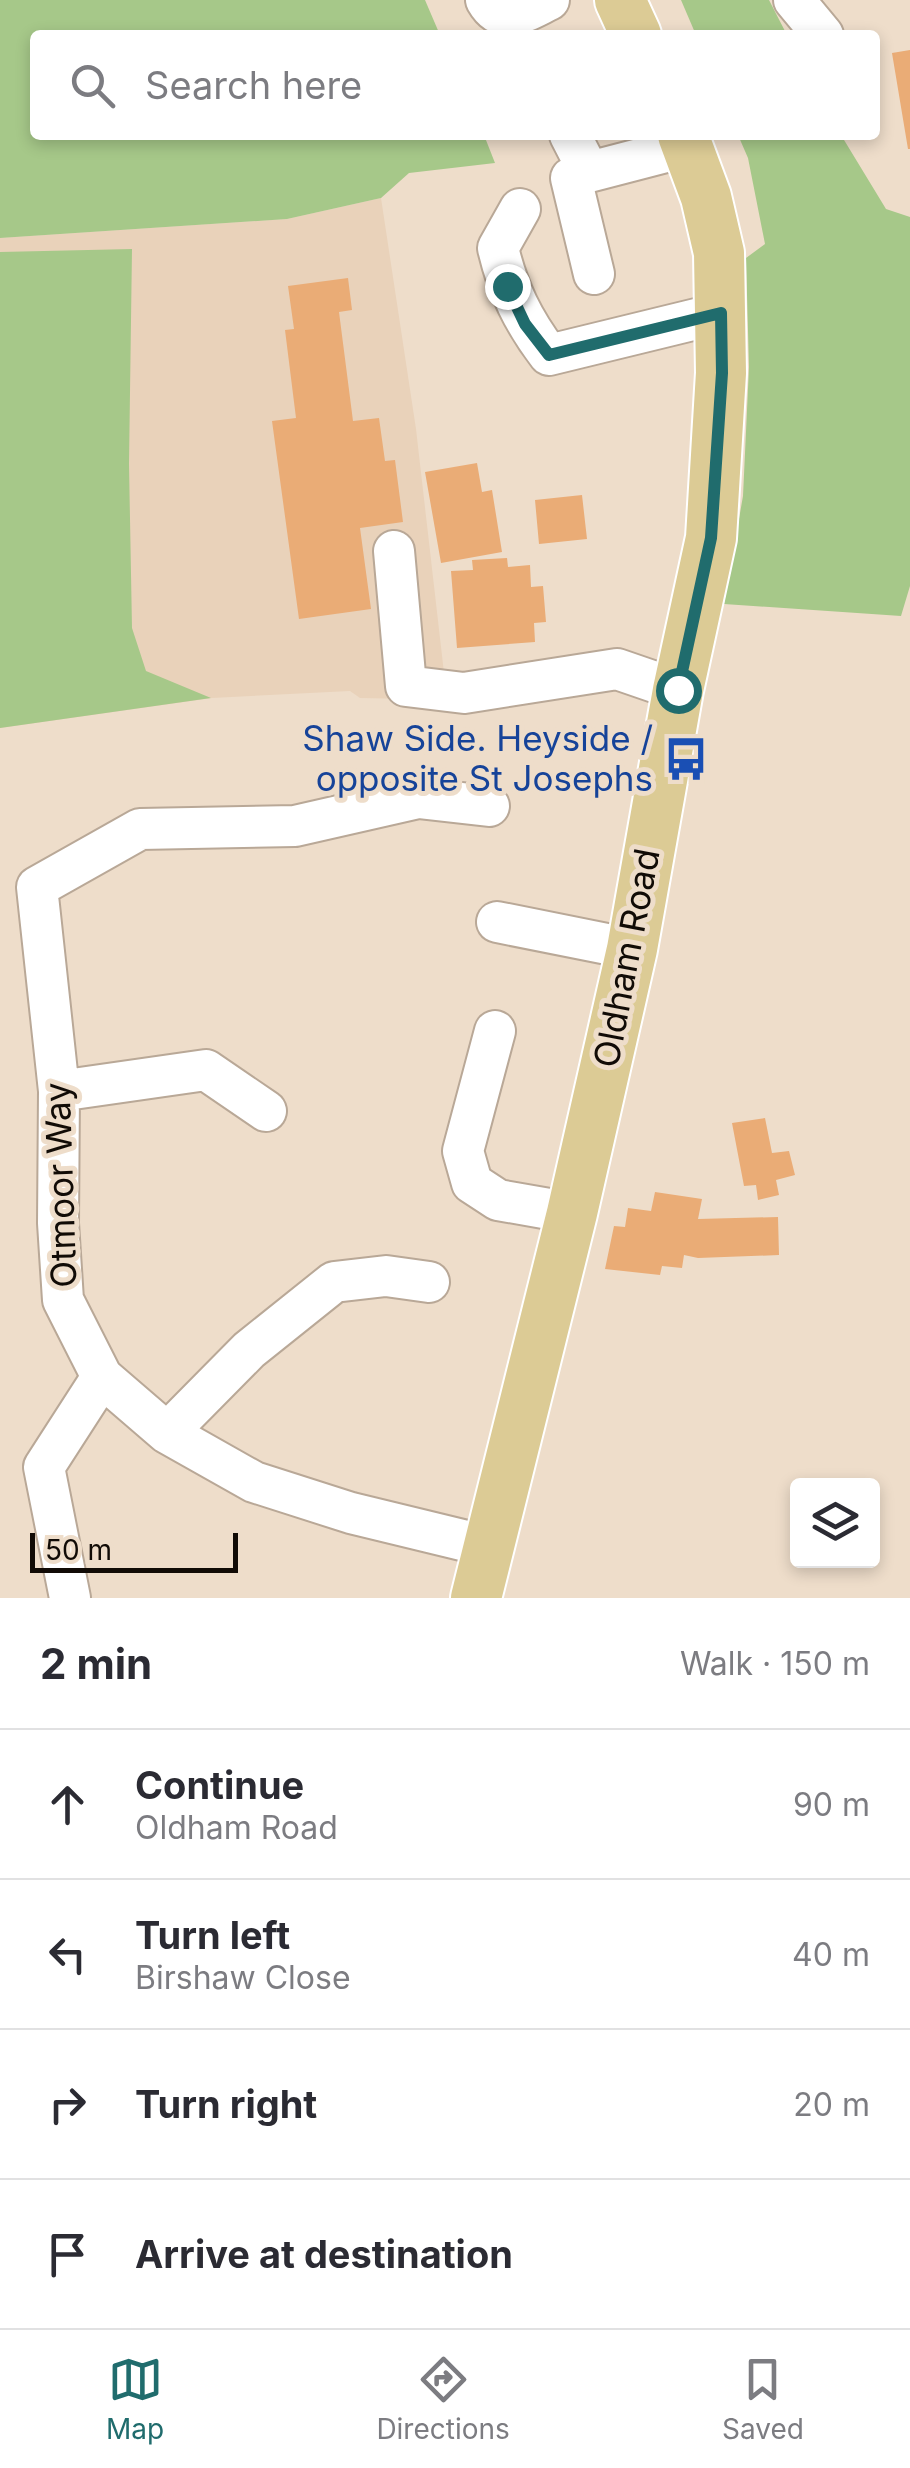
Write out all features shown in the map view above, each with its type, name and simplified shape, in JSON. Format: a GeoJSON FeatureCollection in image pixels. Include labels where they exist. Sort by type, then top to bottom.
{"type":"FeatureCollection","features":[{"type":"Feature","properties":{"kind":"main road"},"geometry":{"type":"LineString","coordinates":[[620,0],[634,30]]}},
{"type":"Feature","properties":{"kind":"main road","name":"Oldham Road"},"geometry":{"type":"LineString","coordinates":[[476,1598],[492,1547],[632,949],[678,690],[711,538],[722,373],[718,253],[706,196],[686,141]]}},
{"type":"Feature","properties":{"kind":"street"},"geometry":{"type":"LineString","coordinates":[[573,140],[589,172]]}},
{"type":"Feature","properties":{"kind":"street"},"geometry":{"type":"LineString","coordinates":[[594,274],[572,178],[686,141]]}},
{"type":"Feature","properties":{"kind":"street"},"geometry":{"type":"LineString","coordinates":[[520,210],[498,248],[507,286],[525,324],[549,355],[721,313]]}},
{"type":"Feature","properties":{"kind":"street"},"geometry":{"type":"LineString","coordinates":[[394,550],[406,686],[464,693],[617,669],[678,690]]}},
{"type":"Feature","properties":{"kind":"street","name":"Otmoor Way"},"geometry":{"type":"LineString","coordinates":[[489,806],[418,798],[295,826],[140,829],[19,884],[59,1091],[58,1222],[63,1300],[102,1377],[166,1433],[254,1482],[351,1514],[492,1547]]}},
{"type":"Feature","properties":{"kind":"street"},"geometry":{"type":"LineString","coordinates":[[496,922],[632,949]]}},
{"type":"Feature","properties":{"kind":"street"},"geometry":{"type":"LineString","coordinates":[[495,1030],[463,1151],[472,1183],[498,1200],[572,1212]]}},
{"type":"Feature","properties":{"kind":"street"},"geometry":{"type":"LineString","coordinates":[[59,1091],[206,1070],[266,1111]]}},
{"type":"Feature","properties":{"kind":"street"},"geometry":{"type":"LineString","coordinates":[[166,1433],[249,1350],[334,1282],[386,1276],[429,1282]]}},
{"type":"Feature","properties":{"kind":"street"},"geometry":{"type":"LineString","coordinates":[[70,1598],[44,1467],[102,1377]]}},
{"type":"Feature","properties":{"kind":"shaded area"},"geometry":{"type":"Polygon","coordinates":[[[381,198],[416,429],[444,673],[466,700],[360,698],[350,691],[212,698],[0,728],[0,238],[287,219],[381,198]]]}},
{"type":"Feature","properties":{"kind":"green space"},"geometry":{"type":"Polygon","coordinates":[[[0,0],[425,0],[438,30],[30,30],[30,140],[486,140],[495,163],[409,173],[381,198],[287,219],[0,238],[0,0]]]}},
{"type":"Feature","properties":{"kind":"green space"},"geometry":{"type":"Polygon","coordinates":[[[681,0],[769,0],[784,30],[694,30],[681,0]]]}},
{"type":"Feature","properties":{"kind":"green space"},"geometry":{"type":"Polygon","coordinates":[[[740,140],[844,140],[886,209],[910,217],[910,586],[901,616],[724,604],[743,496],[749,367],[746,258],[765,244],[748,158],[740,140]]]}},
{"type":"Feature","properties":{"kind":"green space"},"geometry":{"type":"Polygon","coordinates":[[[132,249],[132,628],[146,671],[211,698],[0,728],[0,252],[132,249]]]}},
{"type":"Feature","properties":{"kind":"building"},"geometry":{"type":"Polygon","coordinates":[[[910,50],[910,149],[908,149],[892,53],[910,50]]]}},
{"type":"Feature","properties":{"kind":"building"},"geometry":{"type":"Polygon","coordinates":[[[348,278],[352,310],[339,312],[353,421],[379,418],[385,461],[395,460],[403,522],[360,528],[371,609],[299,619],[272,421],[296,418],[285,330],[294,329],[288,286],[348,278]]]}},
{"type":"Feature","properties":{"kind":"building"},"geometry":{"type":"Polygon","coordinates":[[[477,463],[482,492],[492,490],[502,552],[441,563],[425,472],[477,463]]]}},
{"type":"Feature","properties":{"kind":"building"},"geometry":{"type":"Polygon","coordinates":[[[582,495],[587,539],[539,544],[535,500],[582,495]]]}},
{"type":"Feature","properties":{"kind":"building"},"geometry":{"type":"Polygon","coordinates":[[[507,558],[508,567],[530,565],[531,587],[543,586],[546,622],[534,623],[535,642],[457,648],[451,571],[473,570],[472,560],[507,558]]]}},
{"type":"Feature","properties":{"kind":"building"},"geometry":{"type":"Polygon","coordinates":[[[765,1118],[772,1153],[789,1151],[795,1175],[776,1180],[779,1195],[758,1200],[756,1185],[744,1186],[732,1123],[765,1118]]]}},
{"type":"Feature","properties":{"kind":"building"},"geometry":{"type":"Polygon","coordinates":[[[655,1192],[702,1199],[698,1219],[778,1217],[779,1255],[684,1255],[682,1268],[662,1266],[660,1275],[605,1269],[614,1226],[625,1227],[628,1208],[651,1211],[655,1192]]]}},
{"type":"Feature","properties":{"kind":"place","name":"Shaw Side. Heyside / opposite St Josephs"},"geometry":{"type":"Point","coordinates":[686,759]}},
{"type":"Feature","properties":{"kind":"route"},"geometry":{"type":"LineString","coordinates":[[507,286],[525,324],[549,355],[721,313],[722,373],[711,538],[678,690]]}}]}
